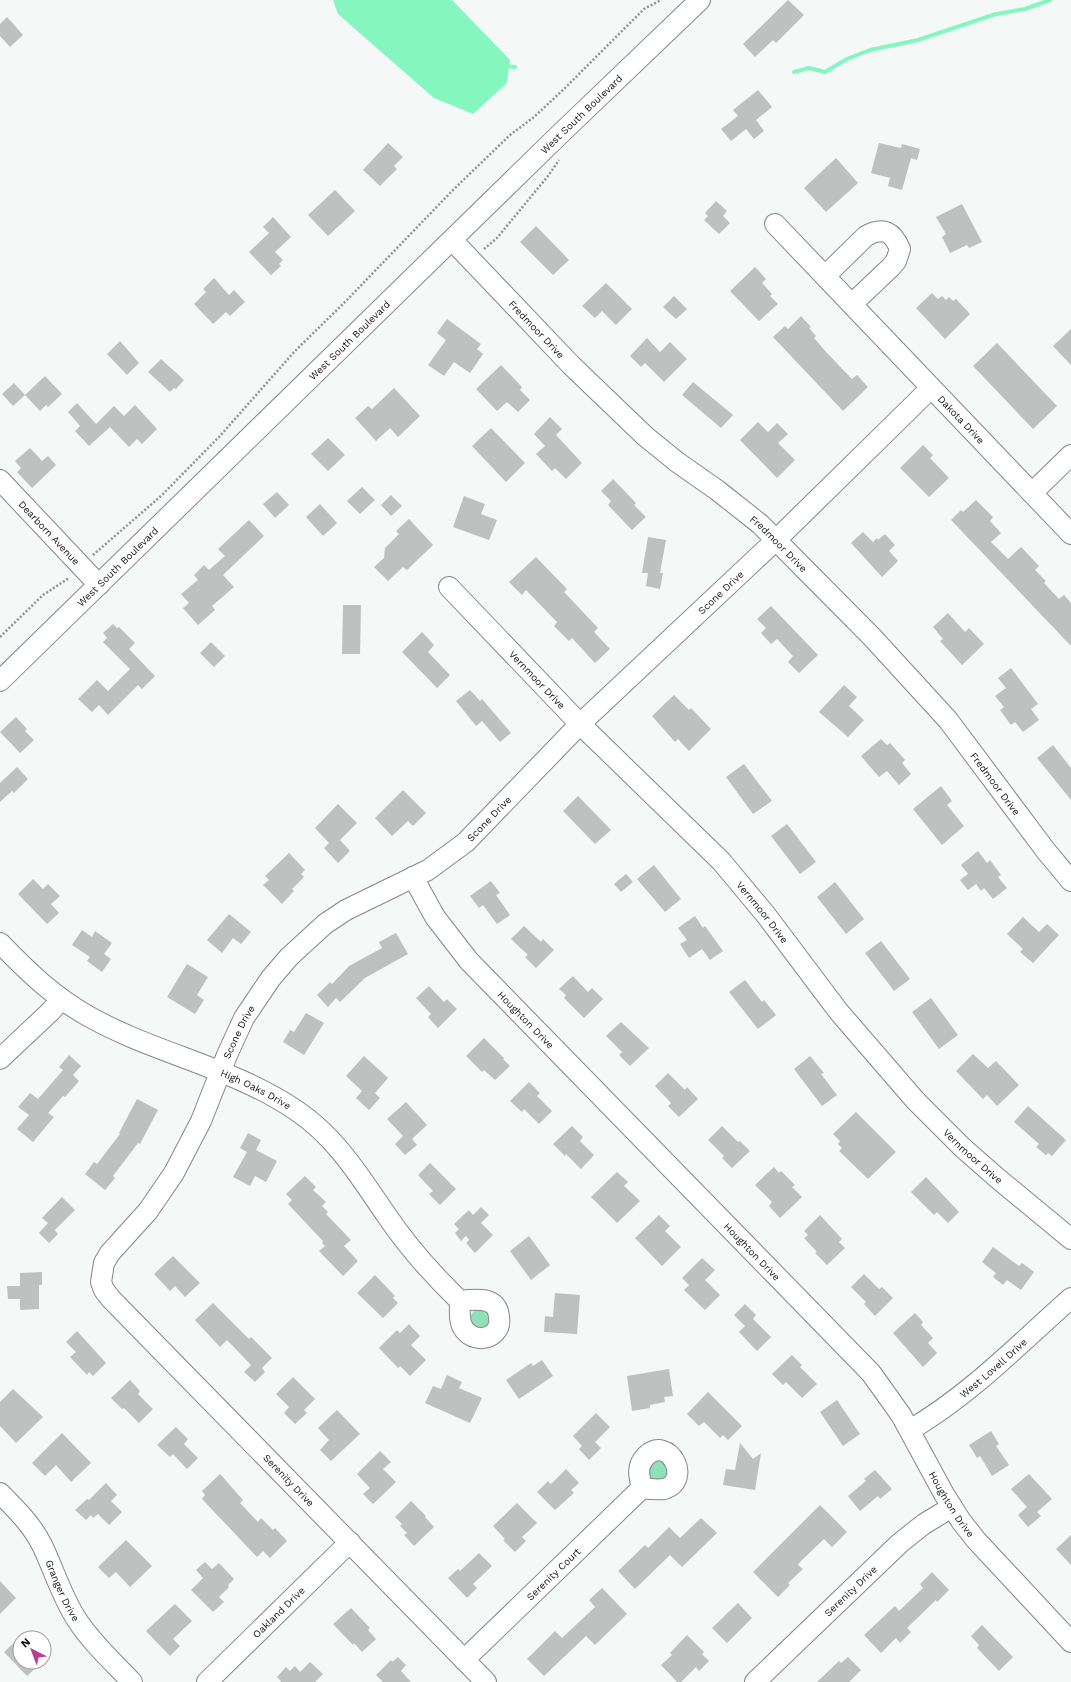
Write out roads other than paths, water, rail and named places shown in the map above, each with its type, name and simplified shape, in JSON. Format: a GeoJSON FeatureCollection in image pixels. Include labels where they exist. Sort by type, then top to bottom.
{"type":"FeatureCollection","features":[{"type":"Feature","properties":{"kind":"street","name":"West South Boulevard"},"geometry":{"type":"LineString","coordinates":[[0,681],[700,0]]}},
{"type":"Feature","properties":{"kind":"street","name":"Dakota Drive"},"geometry":{"type":"LineString","coordinates":[[775,224],[1071,534]]}},
{"type":"Feature","properties":{"kind":"street"},"geometry":{"type":"LineString","coordinates":[[824,276],[866,236],[874,231],[887,232],[892,236],[900,250],[896,261],[852,304]]}},
{"type":"Feature","properties":{"kind":"street","name":"Fredmoor Drive"},"geometry":{"type":"LineString","coordinates":[[452,240],[571,365],[645,436],[739,507],[776,540],[828,591],[921,688],[969,746],[1046,851],[1071,881]]}},
{"type":"Feature","properties":{"kind":"street","name":"Scone Drive"},"geometry":{"type":"LineString","coordinates":[[102,1274],[104,1263],[110,1253],[140,1220],[162,1192],[174,1173],[201,1121],[220,1072],[244,1018],[271,978],[289,957],[325,924],[346,910],[428,870],[466,842],[580,724],[776,540],[931,388]]}},
{"type":"Feature","properties":{"kind":"street"},"geometry":{"type":"LineString","coordinates":[[1032,493],[1071,455]]}},
{"type":"Feature","properties":{"kind":"street","name":"Dearborn Avenue"},"geometry":{"type":"LineString","coordinates":[[0,480],[99,585]]}},
{"type":"Feature","properties":{"kind":"street","name":"Vernmoor Drive"},"geometry":{"type":"LineString","coordinates":[[449,587],[580,724],[720,861],[766,915],[839,1012],[915,1100],[985,1168],[1071,1239]]}},
{"type":"Feature","properties":{"kind":"street","name":"Houghton Drive"},"geometry":{"type":"LineString","coordinates":[[413,877],[435,917],[469,960],[864,1365],[892,1401],[910,1430],[952,1507],[976,1540],[1071,1642]]}},
{"type":"Feature","properties":{"kind":"street","name":"High Oaks Drive"},"geometry":{"type":"LineString","coordinates":[[0,943],[33,977],[60,999],[104,1025],[261,1089],[299,1112],[330,1138],[355,1167],[387,1216],[409,1246],[424,1264],[460,1301]]}},
{"type":"Feature","properties":{"kind":"street"},"geometry":{"type":"LineString","coordinates":[[0,1059],[51,1010],[60,999]]}},
{"type":"Feature","properties":{"kind":"street","name":"Serenity Drive"},"geometry":{"type":"LineString","coordinates":[[102,1274],[103,1286],[111,1299],[486,1682]]}},
{"type":"Feature","properties":{"kind":"street","name":"West Lovell Drive"},"geometry":{"type":"LineString","coordinates":[[910,1430],[939,1412],[962,1394],[1071,1298]]}},
{"type":"Feature","properties":{"kind":"street","name":"Serenity Court"},"geometry":{"type":"LineString","coordinates":[[464,1660],[642,1488]]}},
{"type":"Feature","properties":{"kind":"street","name":"Granger Drive"},"geometry":{"type":"LineString","coordinates":[[0,1493],[28,1523],[36,1534],[67,1604],[77,1620],[99,1648],[132,1682]]}},
{"type":"Feature","properties":{"kind":"street","name":"Serenity Drive"},"geometry":{"type":"LineString","coordinates":[[755,1682],[911,1533],[952,1507]]}},
{"type":"Feature","properties":{"kind":"street","name":"Oakland Drive"},"geometry":{"type":"LineString","coordinates":[[207,1682],[350,1542]]}},
{"type":"Feature","properties":{"kind":"waterway"},"geometry":{"type":"LineString","coordinates":[[794,72],[809,68],[825,72],[847,59],[870,50],[918,40],[996,14],[1025,9],[1050,0]]}},
{"type":"Feature","properties":{"kind":"waterway"},"geometry":{"type":"LineString","coordinates":[[505,66],[515,67]]}}]}
